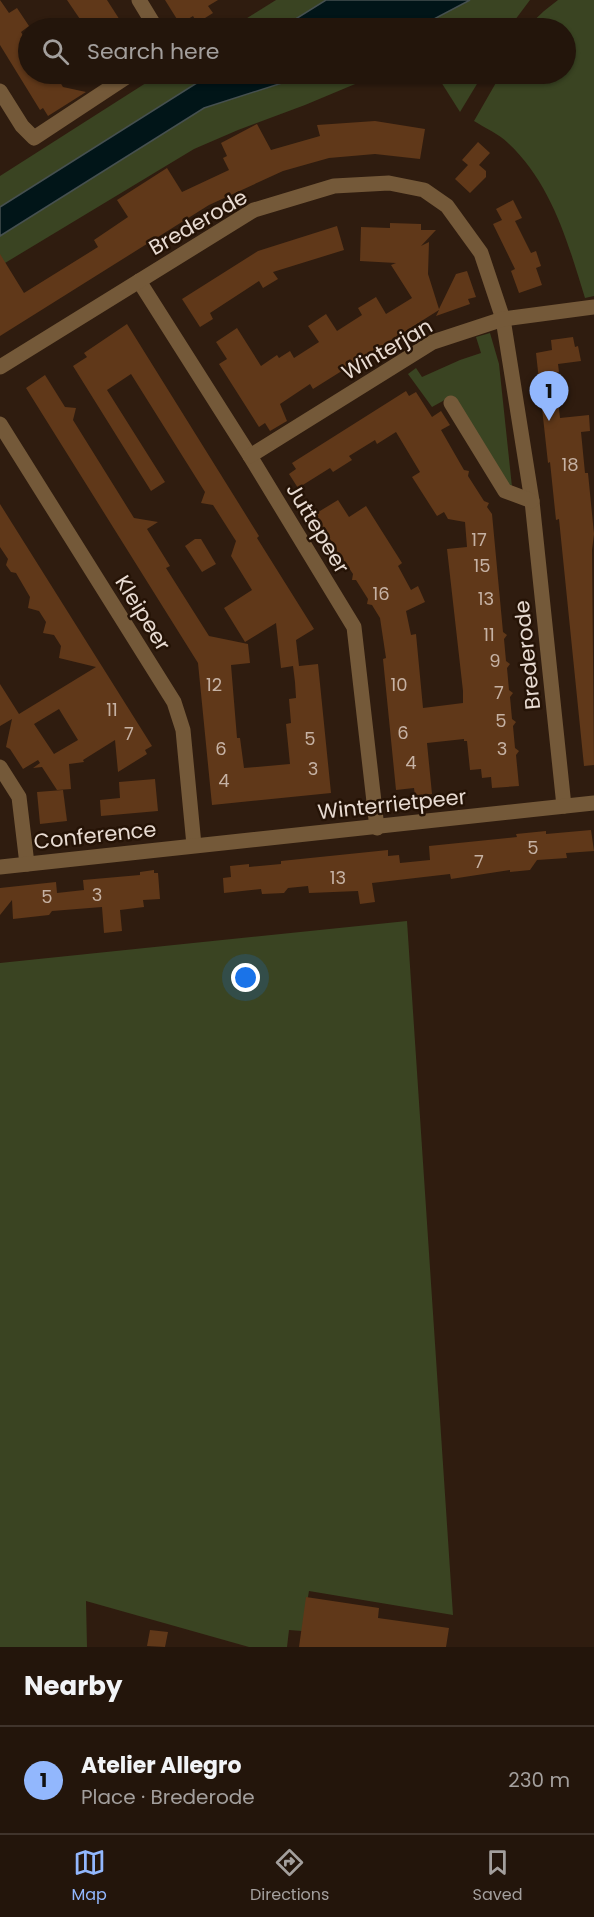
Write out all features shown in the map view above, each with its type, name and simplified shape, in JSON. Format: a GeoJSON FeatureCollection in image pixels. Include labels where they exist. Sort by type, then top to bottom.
{"type":"FeatureCollection","features":[{"type":"Feature","properties":{"kind":"street"},"geometry":{"type":"LineString","coordinates":[[139,0],[150,18]]}},
{"type":"Feature","properties":{"kind":"street"},"geometry":{"type":"LineString","coordinates":[[0,91],[22,126],[34,138],[116,84]]}},
{"type":"Feature","properties":{"kind":"street","name":"Brederode"},"geometry":{"type":"LineString","coordinates":[[0,366],[254,210],[334,186],[389,183],[424,190],[447,206],[481,254],[503,319],[532,501],[564,806]]}},
{"type":"Feature","properties":{"kind":"street","name":"Juttepeer"},"geometry":{"type":"LineString","coordinates":[[139,280],[354,627],[377,828]]}},
{"type":"Feature","properties":{"kind":"street","name":"Winterjan"},"geometry":{"type":"LineString","coordinates":[[250,456],[433,342],[503,319],[594,307]]}},
{"type":"Feature","properties":{"kind":"street"},"geometry":{"type":"LineString","coordinates":[[451,403],[505,491],[532,501]]}},
{"type":"Feature","properties":{"kind":"street","name":"Kleipeer"},"geometry":{"type":"LineString","coordinates":[[0,424],[174,702],[183,730],[194,845]]}},
{"type":"Feature","properties":{"kind":"street"},"geometry":{"type":"LineString","coordinates":[[0,767],[19,797],[27,864]]}},
{"type":"Feature","properties":{"kind":"street","name":"Winterrietpeer"},"geometry":{"type":"LineString","coordinates":[[194,845],[377,828],[594,803]]}},
{"type":"Feature","properties":{"kind":"street","name":"Conference"},"geometry":{"type":"LineString","coordinates":[[0,867],[194,845]]}},
{"type":"Feature","properties":{"kind":"green space"},"geometry":{"type":"Polygon","coordinates":[[[276,0],[326,0],[297,18],[247,18],[276,0]]]}},
{"type":"Feature","properties":{"kind":"green space"},"geometry":{"type":"Polygon","coordinates":[[[470,0],[530,0],[516,18],[436,18],[470,0]]]}},
{"type":"Feature","properties":{"kind":"green space"},"geometry":{"type":"Polygon","coordinates":[[[558,0],[594,0],[594,296],[585,298],[557,215],[536,177],[523,159],[504,140],[474,121],[495,84],[576,84],[576,18],[537,18],[558,0]]]}},
{"type":"Feature","properties":{"kind":"green space"},"geometry":{"type":"Polygon","coordinates":[[[144,84],[195,84],[0,207],[0,176],[144,84]]]}},
{"type":"Feature","properties":{"kind":"green space"},"geometry":{"type":"Polygon","coordinates":[[[279,84],[355,84],[194,149],[0,266],[0,236],[204,108],[279,84]]]}},
{"type":"Feature","properties":{"kind":"green space"},"geometry":{"type":"Polygon","coordinates":[[[442,84],[477,84],[460,112],[442,84]]]}},
{"type":"Feature","properties":{"kind":"green space"},"geometry":{"type":"Polygon","coordinates":[[[490,333],[499,364],[512,487],[505,487],[450,397],[432,407],[408,374],[416,368],[422,377],[481,353],[476,337],[490,333]]]}},
{"type":"Feature","properties":{"kind":"green space"},"geometry":{"type":"Polygon","coordinates":[[[407,921],[453,1615],[309,1591],[302,1631],[289,1630],[287,1647],[249,1647],[86,1601],[87,1647],[0,1647],[0,963],[407,921]]]}},
{"type":"Feature","properties":{"kind":"shaded area"},"geometry":{"type":"Polygon","coordinates":[[[326,0],[470,0],[436,18],[297,18],[326,0]]]}},
{"type":"Feature","properties":{"kind":"shaded area"},"geometry":{"type":"Polygon","coordinates":[[[195,84],[279,84],[204,108],[0,236],[0,207],[195,84]]]}},
{"type":"Feature","properties":{"kind":"building"},"geometry":{"type":"Polygon","coordinates":[[[0,0],[9,13],[17,8],[24,18],[18,18],[18,74],[0,45],[0,0]]]}},
{"type":"Feature","properties":{"kind":"building"},"geometry":{"type":"Polygon","coordinates":[[[67,0],[107,0],[119,18],[79,18],[67,0]]]}},
{"type":"Feature","properties":{"kind":"building"},"geometry":{"type":"Polygon","coordinates":[[[165,0],[218,0],[208,6],[213,13],[205,18],[193,16],[176,18],[165,0]]]}},
{"type":"Feature","properties":{"kind":"building"},"geometry":{"type":"Polygon","coordinates":[[[24,84],[61,84],[63,87],[86,92],[48,116],[43,108],[40,110],[24,84]]]}},
{"type":"Feature","properties":{"kind":"building"},"geometry":{"type":"Polygon","coordinates":[[[375,121],[425,129],[420,159],[375,154],[329,158],[283,171],[209,205],[0,336],[0,254],[24,293],[98,247],[94,240],[128,217],[117,200],[167,168],[182,192],[229,170],[223,158],[227,156],[221,143],[257,124],[271,150],[320,136],[317,125],[375,121]]]}},
{"type":"Feature","properties":{"kind":"building"},"geometry":{"type":"Polygon","coordinates":[[[478,142],[490,153],[479,165],[486,171],[486,177],[470,193],[455,179],[468,165],[462,160],[478,142]]]}},
{"type":"Feature","properties":{"kind":"building"},"geometry":{"type":"Polygon","coordinates":[[[513,200],[522,218],[515,221],[531,253],[536,251],[541,266],[536,268],[542,285],[519,293],[511,271],[515,269],[493,224],[502,220],[496,209],[513,200]]]}},
{"type":"Feature","properties":{"kind":"building"},"geometry":{"type":"Polygon","coordinates":[[[390,223],[421,224],[421,230],[436,230],[421,246],[429,242],[428,274],[439,309],[456,274],[467,271],[476,297],[468,299],[470,304],[436,316],[439,310],[313,389],[310,384],[280,404],[287,421],[270,431],[265,423],[259,427],[219,364],[227,359],[216,342],[237,328],[261,366],[277,355],[279,358],[290,351],[294,358],[319,342],[308,326],[326,314],[337,331],[362,315],[358,308],[376,297],[386,314],[412,298],[391,265],[396,263],[360,261],[361,227],[390,228],[390,223]]]}},
{"type":"Feature","properties":{"kind":"building"},"geometry":{"type":"Polygon","coordinates":[[[337,226],[344,250],[273,272],[278,279],[263,288],[259,281],[210,313],[213,319],[200,327],[182,299],[258,251],[337,226]]]}},
{"type":"Feature","properties":{"kind":"building"},"geometry":{"type":"Polygon","coordinates":[[[127,324],[314,629],[296,640],[299,666],[318,664],[331,793],[212,805],[198,663],[26,388],[45,375],[65,407],[76,408],[73,420],[134,518],[158,522],[147,529],[170,566],[166,568],[209,636],[248,644],[250,663],[231,665],[237,738],[240,738],[244,768],[290,764],[286,724],[291,723],[289,699],[296,698],[295,682],[293,666],[281,668],[276,623],[245,642],[224,608],[252,590],[231,556],[236,541],[213,505],[201,503],[205,492],[131,374],[107,390],[165,482],[151,491],[73,366],[87,357],[84,353],[127,324]]]}},
{"type":"Feature","properties":{"kind":"building"},"geometry":{"type":"Polygon","coordinates":[[[573,337],[575,347],[578,346],[581,361],[558,364],[559,372],[555,373],[560,418],[589,415],[590,431],[581,432],[594,534],[592,550],[594,765],[584,766],[559,519],[556,520],[550,462],[548,463],[536,353],[552,350],[551,340],[573,337]]]}},
{"type":"Feature","properties":{"kind":"building"},"geometry":{"type":"Polygon","coordinates":[[[406,391],[409,396],[416,392],[432,417],[441,411],[450,425],[441,430],[464,470],[469,471],[468,476],[484,501],[489,503],[487,507],[492,514],[503,632],[507,635],[504,639],[506,661],[510,664],[507,668],[509,690],[513,693],[510,697],[512,719],[516,722],[513,726],[515,748],[519,751],[516,755],[519,786],[492,788],[491,777],[482,778],[481,769],[470,770],[467,741],[464,739],[427,743],[432,794],[415,796],[414,788],[396,790],[383,659],[386,658],[380,618],[372,605],[367,604],[368,599],[356,580],[352,580],[353,574],[341,556],[336,554],[337,550],[325,531],[321,530],[322,525],[315,514],[338,500],[349,517],[366,506],[402,563],[398,566],[411,590],[418,586],[425,602],[406,611],[411,635],[416,634],[423,708],[463,703],[447,549],[467,547],[465,522],[448,519],[444,512],[437,516],[412,477],[420,472],[396,432],[377,444],[375,440],[349,456],[352,460],[333,472],[330,468],[298,488],[289,474],[296,469],[292,463],[406,391]]]}},
{"type":"Feature","properties":{"kind":"building"},"geometry":{"type":"Polygon","coordinates":[[[0,504],[152,746],[145,750],[147,754],[118,772],[115,740],[83,760],[84,762],[69,764],[71,789],[57,790],[42,767],[33,768],[40,763],[38,760],[23,769],[10,749],[6,747],[12,719],[0,726],[0,684],[19,714],[96,667],[59,658],[61,646],[54,635],[43,633],[46,622],[39,611],[28,608],[30,597],[16,573],[11,572],[6,565],[8,559],[0,547],[0,504]],[[59,709],[34,724],[54,754],[78,740],[59,709]]]}},
{"type":"Feature","properties":{"kind":"building"},"geometry":{"type":"Polygon","coordinates":[[[195,539],[201,539],[216,564],[202,572],[185,546],[195,539]]]}},
{"type":"Feature","properties":{"kind":"building"},"geometry":{"type":"Polygon","coordinates":[[[155,779],[158,811],[101,816],[100,800],[120,798],[119,782],[155,779]]]}},
{"type":"Feature","properties":{"kind":"building"},"geometry":{"type":"Polygon","coordinates":[[[63,790],[67,821],[40,824],[37,792],[63,790]]]}},
{"type":"Feature","properties":{"kind":"building"},"geometry":{"type":"Polygon","coordinates":[[[591,830],[594,851],[566,853],[567,858],[537,860],[530,870],[510,872],[510,870],[451,879],[450,874],[372,883],[375,902],[360,904],[358,891],[309,893],[308,886],[288,888],[284,893],[262,894],[261,889],[224,893],[223,878],[231,877],[230,866],[281,864],[281,861],[388,850],[388,856],[399,855],[400,863],[430,860],[429,846],[517,837],[516,834],[546,831],[546,834],[591,830]]]}},
{"type":"Feature","properties":{"kind":"building"},"geometry":{"type":"Polygon","coordinates":[[[154,870],[154,873],[158,873],[160,899],[143,900],[144,907],[120,910],[122,931],[104,933],[102,907],[52,911],[49,915],[13,919],[12,900],[0,915],[0,888],[56,882],[57,893],[84,890],[83,880],[140,875],[140,872],[154,870]]]}},
{"type":"Feature","properties":{"kind":"building"},"geometry":{"type":"Polygon","coordinates":[[[306,1597],[379,1608],[378,1618],[449,1628],[446,1647],[299,1647],[306,1597]]]}},
{"type":"Feature","properties":{"kind":"building"},"geometry":{"type":"Polygon","coordinates":[[[150,1630],[168,1632],[165,1647],[147,1646],[150,1630]]]}},
{"type":"Feature","properties":{"kind":"place","name":"Atelier Allegro"},"geometry":{"type":"Point","coordinates":[549,421]}}]}
